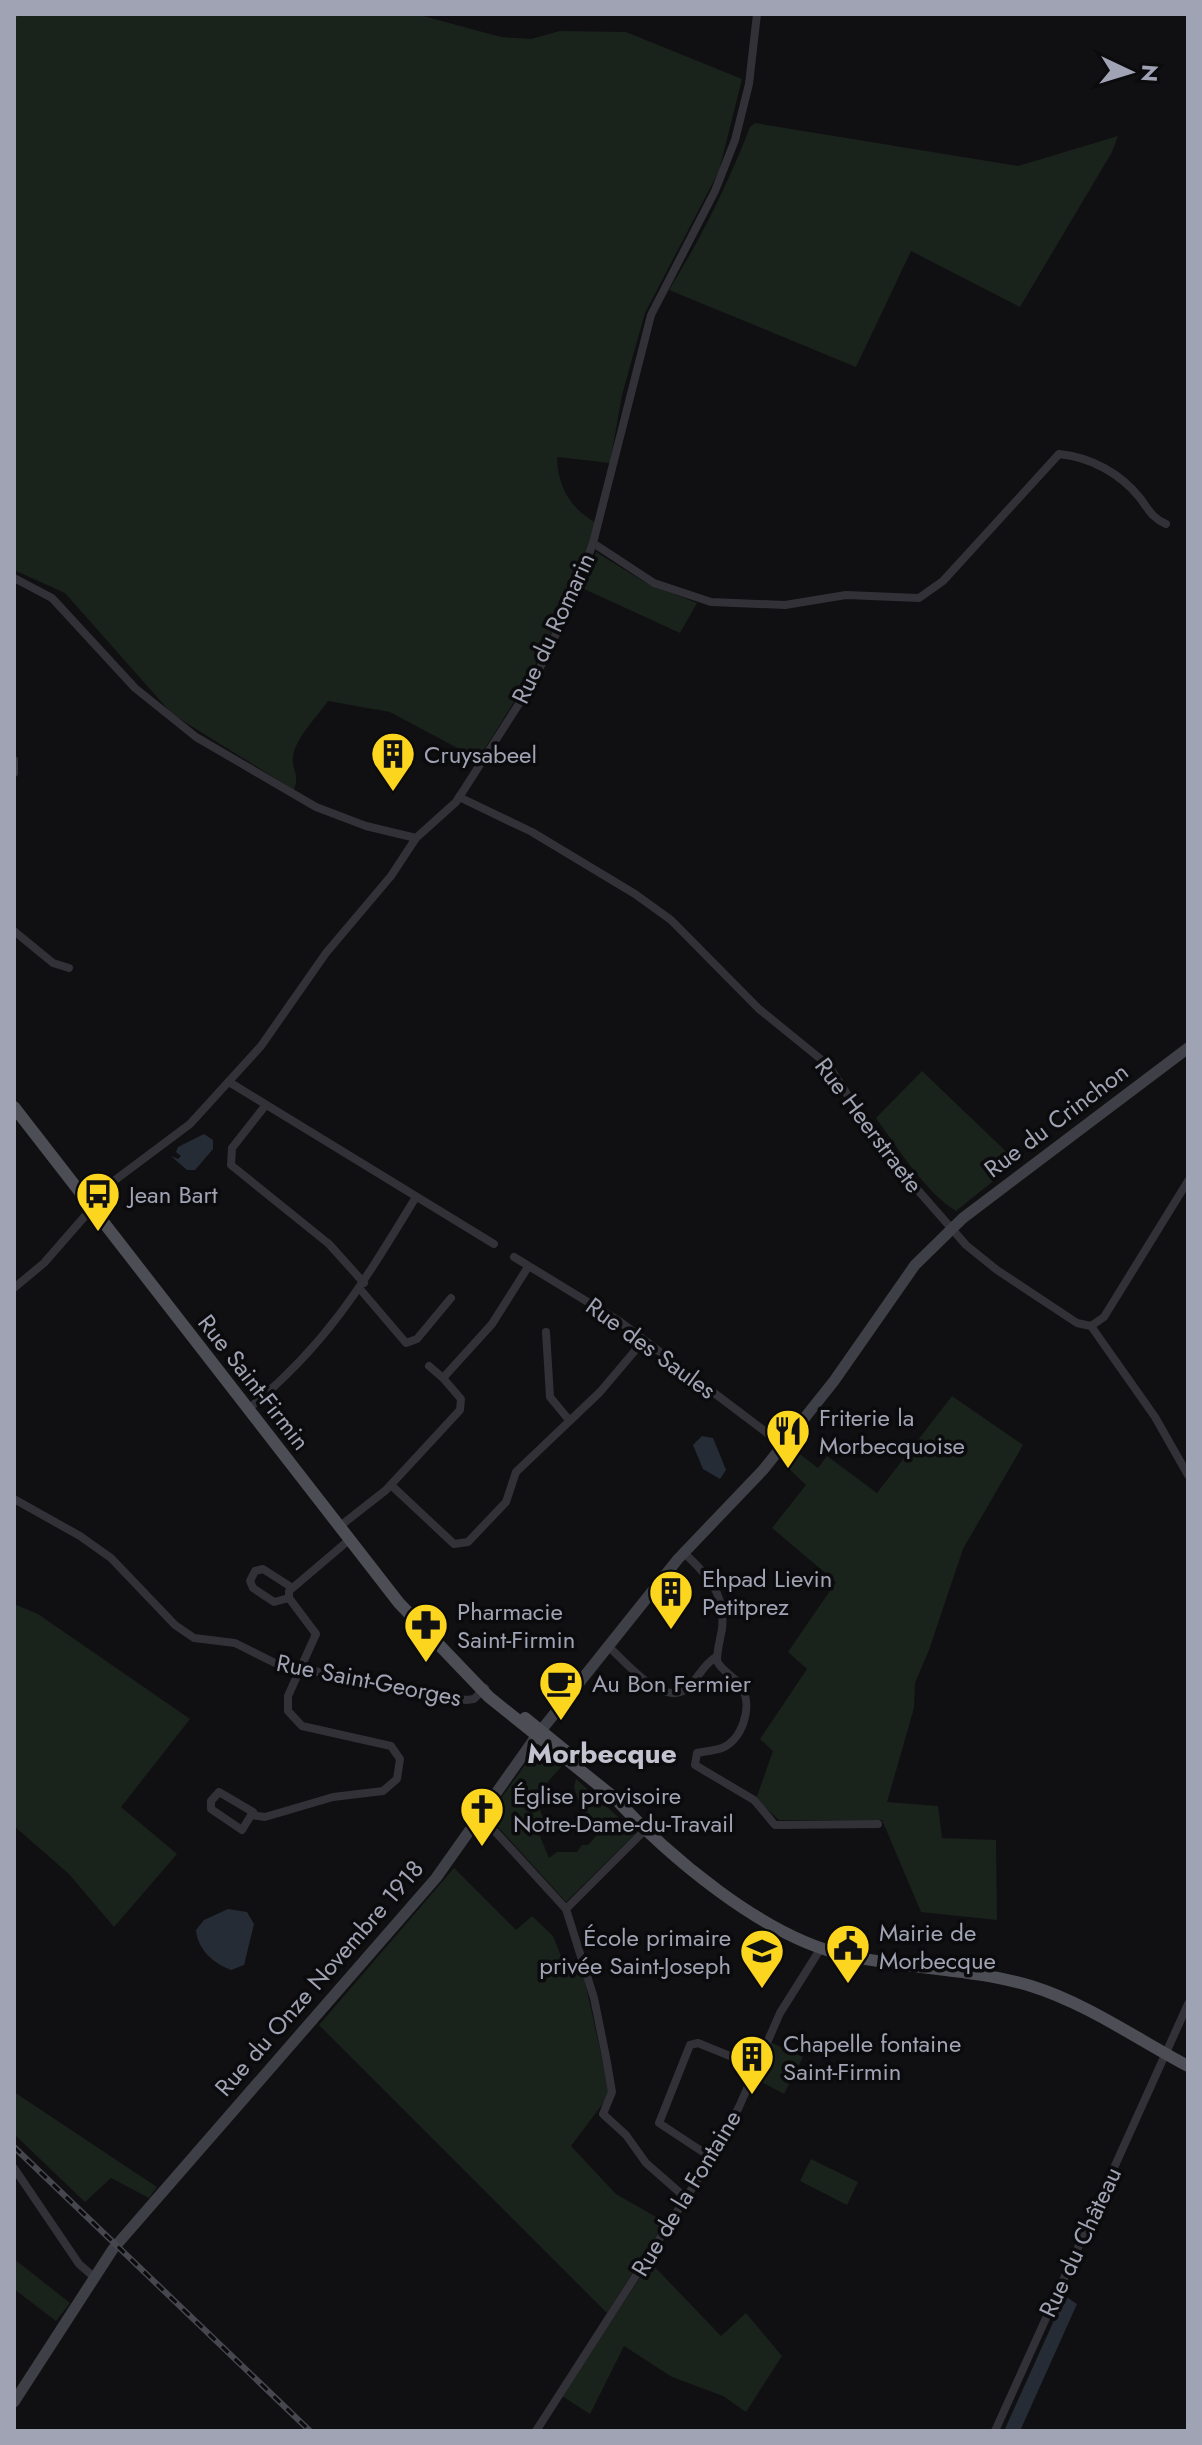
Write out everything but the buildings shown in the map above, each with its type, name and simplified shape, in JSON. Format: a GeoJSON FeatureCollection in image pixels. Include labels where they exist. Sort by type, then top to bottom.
{"type":"FeatureCollection","features":[{"type":"Feature","properties":{"kind":"main road","name":"Rue Saint-Firmin"},"geometry":{"type":"LineString","coordinates":[[14,1107],[406,1611],[484,1689],[616,1799],[720,1893],[821,1948],[857,1958],[997,1979],[1038,1989],[1075,2004],[1188,2066]]}},
{"type":"Feature","properties":{"kind":"street","name":"Rue du Romarin"},"geometry":{"type":"LineString","coordinates":[[90,1205],[125,1169],[179,1134],[279,1024],[326,953],[380,890],[416,838],[459,797],[533,682],[574,597],[593,543],[647,325],[715,191],[735,140],[749,84],[757,14]]}},
{"type":"Feature","properties":{"kind":"street"},"geometry":{"type":"LineString","coordinates":[[593,543],[654,583],[711,602],[785,605],[846,595],[919,598],[943,581],[1059,454],[1092,462],[1116,475],[1139,497],[1152,517],[1166,524]]}},
{"type":"Feature","properties":{"kind":"street"},"geometry":{"type":"LineString","coordinates":[[14,578],[52,598],[127,680],[188,732],[316,807],[366,826],[416,838]]}},
{"type":"Feature","properties":{"kind":"street"},"geometry":{"type":"LineString","coordinates":[[14,760],[14,773]]}},
{"type":"Feature","properties":{"kind":"street","name":"Rue Heerstraete"},"geometry":{"type":"LineString","coordinates":[[459,797],[544,838],[671,920],[759,1009],[828,1065],[887,1155],[951,1228],[991,1266],[1077,1323],[1091,1326],[1155,1417],[1188,1475]]}},
{"type":"Feature","properties":{"kind":"street"},"geometry":{"type":"LineString","coordinates":[[14,931],[53,963],[69,968]]}},
{"type":"Feature","properties":{"kind":"street","name":"Rue du Crinchon"},"geometry":{"type":"LineString","coordinates":[[783,1445],[834,1381],[915,1265],[951,1228],[1188,1048]]}},
{"type":"Feature","properties":{"kind":"street"},"geometry":{"type":"LineString","coordinates":[[229,1082],[494,1244]]}},
{"type":"Feature","properties":{"kind":"street"},"geometry":{"type":"LineString","coordinates":[[265,1106],[232,1148],[231,1165],[329,1244],[406,1343],[417,1339],[451,1298]]}},
{"type":"Feature","properties":{"kind":"street"},"geometry":{"type":"LineString","coordinates":[[1091,1326],[1104,1317],[1188,1181]]}},
{"type":"Feature","properties":{"kind":"street"},"geometry":{"type":"LineString","coordinates":[[248,1409],[306,1356],[362,1286],[416,1197]]}},
{"type":"Feature","properties":{"kind":"street"},"geometry":{"type":"LineString","coordinates":[[14,1288],[44,1263],[90,1205]]}},
{"type":"Feature","properties":{"kind":"street","name":"Rue des Saules"},"geometry":{"type":"LineString","coordinates":[[514,1257],[606,1312],[783,1445]]}},
{"type":"Feature","properties":{"kind":"street"},"geometry":{"type":"LineString","coordinates":[[443,1378],[492,1324],[528,1267]]}},
{"type":"Feature","properties":{"kind":"street"},"geometry":{"type":"LineString","coordinates":[[546,1332],[550,1397],[569,1420]]}},
{"type":"Feature","properties":{"kind":"street"},"geometry":{"type":"LineString","coordinates":[[391,1485],[452,1542],[463,1545],[506,1502],[520,1468],[600,1392],[644,1340]]}},
{"type":"Feature","properties":{"kind":"street"},"geometry":{"type":"LineString","coordinates":[[339,1527],[391,1485],[462,1408],[461,1399],[429,1366]]}},
{"type":"Feature","properties":{"kind":"street","name":"Rue du Onze Novembre 1918"},"geometry":{"type":"LineString","coordinates":[[14,2402],[116,2245],[436,1878],[539,1733],[610,1648],[683,1552],[743,1493],[783,1445]]}},
{"type":"Feature","properties":{"kind":"street","name":"Rue Saint-Georges"},"geometry":{"type":"LineString","coordinates":[[14,1499],[111,1558],[189,1636],[235,1643],[272,1662],[348,1680],[466,1700],[474,1699],[484,1689]]}},
{"type":"Feature","properties":{"kind":"street"},"geometry":{"type":"LineString","coordinates":[[251,1815],[265,1817],[333,1797],[383,1791],[397,1779],[400,1759],[388,1744],[307,1728],[292,1719],[287,1700],[316,1634],[289,1598],[291,1587],[349,1540]]}},
{"type":"Feature","properties":{"kind":"street"},"geometry":{"type":"LineString","coordinates":[[610,1648],[650,1684],[671,1692],[688,1688],[716,1657],[723,1618],[720,1598],[710,1577],[683,1552]]}},
{"type":"Feature","properties":{"kind":"street"},"geometry":{"type":"LineString","coordinates":[[289,1598],[274,1602],[253,1588],[250,1581],[255,1571],[263,1569],[291,1587]]}},
{"type":"Feature","properties":{"kind":"street"},"geometry":{"type":"LineString","coordinates":[[716,1657],[720,1667],[743,1690],[746,1717],[727,1745],[699,1752],[693,1762],[724,1786],[754,1800],[770,1821],[779,1825],[878,1824]]}},
{"type":"Feature","properties":{"kind":"street"},"geometry":{"type":"LineString","coordinates":[[217,1792],[221,1792],[253,1812],[251,1815],[242,1830],[212,1811],[211,1801],[217,1792]]}},
{"type":"Feature","properties":{"kind":"street"},"geometry":{"type":"LineString","coordinates":[[481,1816],[566,1909],[594,1998],[607,2061],[612,2092],[603,2114],[626,2135],[646,2163],[687,2199]]}},
{"type":"Feature","properties":{"kind":"street"},"geometry":{"type":"LineString","coordinates":[[566,1909],[647,1828]]}},
{"type":"Feature","properties":{"kind":"street","name":"Rue de la Fontaine"},"geometry":{"type":"LineString","coordinates":[[536,2431],[712,2158],[780,2013],[821,1948]]}},
{"type":"Feature","properties":{"kind":"street","name":"Rue du Château"},"geometry":{"type":"LineString","coordinates":[[995,2431],[1188,2004]]}},
{"type":"Feature","properties":{"kind":"street"},"geometry":{"type":"LineString","coordinates":[[712,2158],[659,2123],[689,2047],[698,2043],[757,2067]]}},
{"type":"Feature","properties":{"kind":"street"},"geometry":{"type":"LineString","coordinates":[[14,2168],[79,2264],[94,2277]]}},
{"type":"Feature","properties":{"kind":"shaded area"},"geometry":{"type":"Polygon","coordinates":[[[17,14],[416,14],[501,37],[531,39],[560,31],[626,32],[742,79],[719,171],[645,313],[622,395],[610,463],[557,457],[560,478],[567,495],[579,510],[596,523],[546,645],[478,759],[390,712],[328,701],[294,751],[294,790],[172,714],[65,593],[14,570],[14,18],[17,14]]]}},
{"type":"Feature","properties":{"kind":"shaded area"},"geometry":{"type":"Polygon","coordinates":[[[755,123],[1018,166],[1118,136],[1112,152],[1020,307],[911,251],[856,367],[669,290],[703,231],[750,127],[755,123]]]}},
{"type":"Feature","properties":{"kind":"shaded area"},"geometry":{"type":"Polygon","coordinates":[[[596,552],[646,583],[697,603],[680,633],[582,588],[596,552]]]}},
{"type":"Feature","properties":{"kind":"shaded area"},"geometry":{"type":"Polygon","coordinates":[[[922,1071],[1017,1162],[956,1211],[923,1181],[876,1118],[922,1071]]]}},
{"type":"Feature","properties":{"kind":"shaded area"},"geometry":{"type":"Polygon","coordinates":[[[204,1134],[213,1140],[213,1149],[195,1170],[187,1170],[171,1156],[178,1159],[181,1156],[176,1152],[178,1147],[204,1134]]]}},
{"type":"Feature","properties":{"kind":"shaded area"},"geometry":{"type":"Polygon","coordinates":[[[952,1396],[1023,1445],[963,1549],[915,1683],[914,1708],[887,1802],[938,1806],[942,1838],[996,1840],[997,1920],[921,1912],[882,1820],[779,1820],[756,1799],[773,1751],[760,1739],[807,1669],[788,1652],[836,1582],[772,1528],[806,1485],[786,1466],[797,1452],[818,1468],[827,1456],[877,1493],[952,1396]]]}},
{"type":"Feature","properties":{"kind":"shaded area"},"geometry":{"type":"Polygon","coordinates":[[[702,1436],[713,1438],[726,1470],[720,1479],[703,1469],[693,1445],[702,1436]]]}},
{"type":"Feature","properties":{"kind":"shaded area"},"geometry":{"type":"Polygon","coordinates":[[[14,1604],[38,1614],[190,1719],[121,1807],[177,1854],[114,1927],[69,1874],[14,1826],[14,1604]]]}},
{"type":"Feature","properties":{"kind":"shaded area"},"geometry":{"type":"Polygon","coordinates":[[[538,1747],[562,1766],[535,1796],[546,1826],[537,1829],[549,1858],[557,1852],[577,1852],[596,1836],[595,1831],[588,1833],[587,1829],[593,1828],[589,1813],[583,1815],[574,1787],[576,1779],[636,1833],[566,1902],[488,1816],[538,1747]]]}},
{"type":"Feature","properties":{"kind":"shaded area"},"geometry":{"type":"Polygon","coordinates":[[[454,1868],[516,1930],[532,1916],[553,1936],[565,1966],[581,1964],[610,2094],[571,2146],[616,2194],[665,2222],[607,2313],[319,2025],[454,1868]]]}},
{"type":"Feature","properties":{"kind":"shaded area"},"geometry":{"type":"Polygon","coordinates":[[[228,1909],[247,1912],[254,1924],[244,1965],[231,1970],[208,1955],[200,1944],[196,1930],[204,1920],[228,1909]]]}},
{"type":"Feature","properties":{"kind":"shaded area"},"geometry":{"type":"Polygon","coordinates":[[[770,2042],[803,2057],[784,2094],[756,2079],[770,2042]]]}},
{"type":"Feature","properties":{"kind":"shaded area"},"geometry":{"type":"Polygon","coordinates":[[[14,2092],[157,2187],[149,2198],[111,2178],[85,2202],[14,2134],[14,2092]]]}},
{"type":"Feature","properties":{"kind":"shaded area"},"geometry":{"type":"Polygon","coordinates":[[[811,2159],[858,2182],[847,2205],[800,2181],[811,2159]]]}},
{"type":"Feature","properties":{"kind":"shaded area"},"geometry":{"type":"Polygon","coordinates":[[[14,2259],[70,2303],[56,2321],[14,2289],[14,2259]]]}},
{"type":"Feature","properties":{"kind":"shaded area"},"geometry":{"type":"Polygon","coordinates":[[[650,2262],[721,2336],[746,2313],[782,2356],[746,2412],[723,2396],[672,2377],[624,2346],[590,2414],[562,2396],[650,2262]]]}},
{"type":"Feature","properties":{"kind":"shaded area"},"geometry":{"type":"Polygon","coordinates":[[[1065,2296],[1077,2304],[1020,2431],[1004,2431],[1065,2296]]]}},
{"type":"Feature","properties":{"kind":"waterway"},"geometry":{"type":"LineString","coordinates":[[14,18],[17,14]]}},
{"type":"Feature","properties":{"kind":"railway"},"geometry":{"type":"LineString","coordinates":[[14,2147],[310,2431]]}},
{"type":"Feature","properties":{"kind":"place","name":"Cruysabeel"},"geometry":{"type":"Point","coordinates":[393,793]}},
{"type":"Feature","properties":{"kind":"place","name":"Jean Bart"},"geometry":{"type":"Point","coordinates":[98,1233]}},
{"type":"Feature","properties":{"kind":"place","name":"Friterie la Morbecquoise"},"geometry":{"type":"Point","coordinates":[788,1470]}},
{"type":"Feature","properties":{"kind":"place","name":"Ehpad Lievin Petitprez"},"geometry":{"type":"Point","coordinates":[671,1631]}},
{"type":"Feature","properties":{"kind":"place","name":"Pharmacie Saint-Firmin"},"geometry":{"type":"Point","coordinates":[426,1664]}},
{"type":"Feature","properties":{"kind":"place","name":"Au Bon Fermier"},"geometry":{"type":"Point","coordinates":[561,1722]}},
{"type":"Feature","properties":{"kind":"place","name":"Église provisoire Notre-Dame-du-Travail"},"geometry":{"type":"Point","coordinates":[482,1848]}},
{"type":"Feature","properties":{"kind":"place","name":"Mairie de Morbecque"},"geometry":{"type":"Point","coordinates":[848,1985]}},
{"type":"Feature","properties":{"kind":"place","name":"École primaire privée Saint-Joseph"},"geometry":{"type":"Point","coordinates":[762,1990]}},
{"type":"Feature","properties":{"kind":"place","name":"Chapelle fontaine Saint-Firmin"},"geometry":{"type":"Point","coordinates":[752,2096]}},
{"type":"Feature","properties":{"kind":"district","name":"Morbecque"},"geometry":{"type":"Point","coordinates":[602,1753]}}]}
